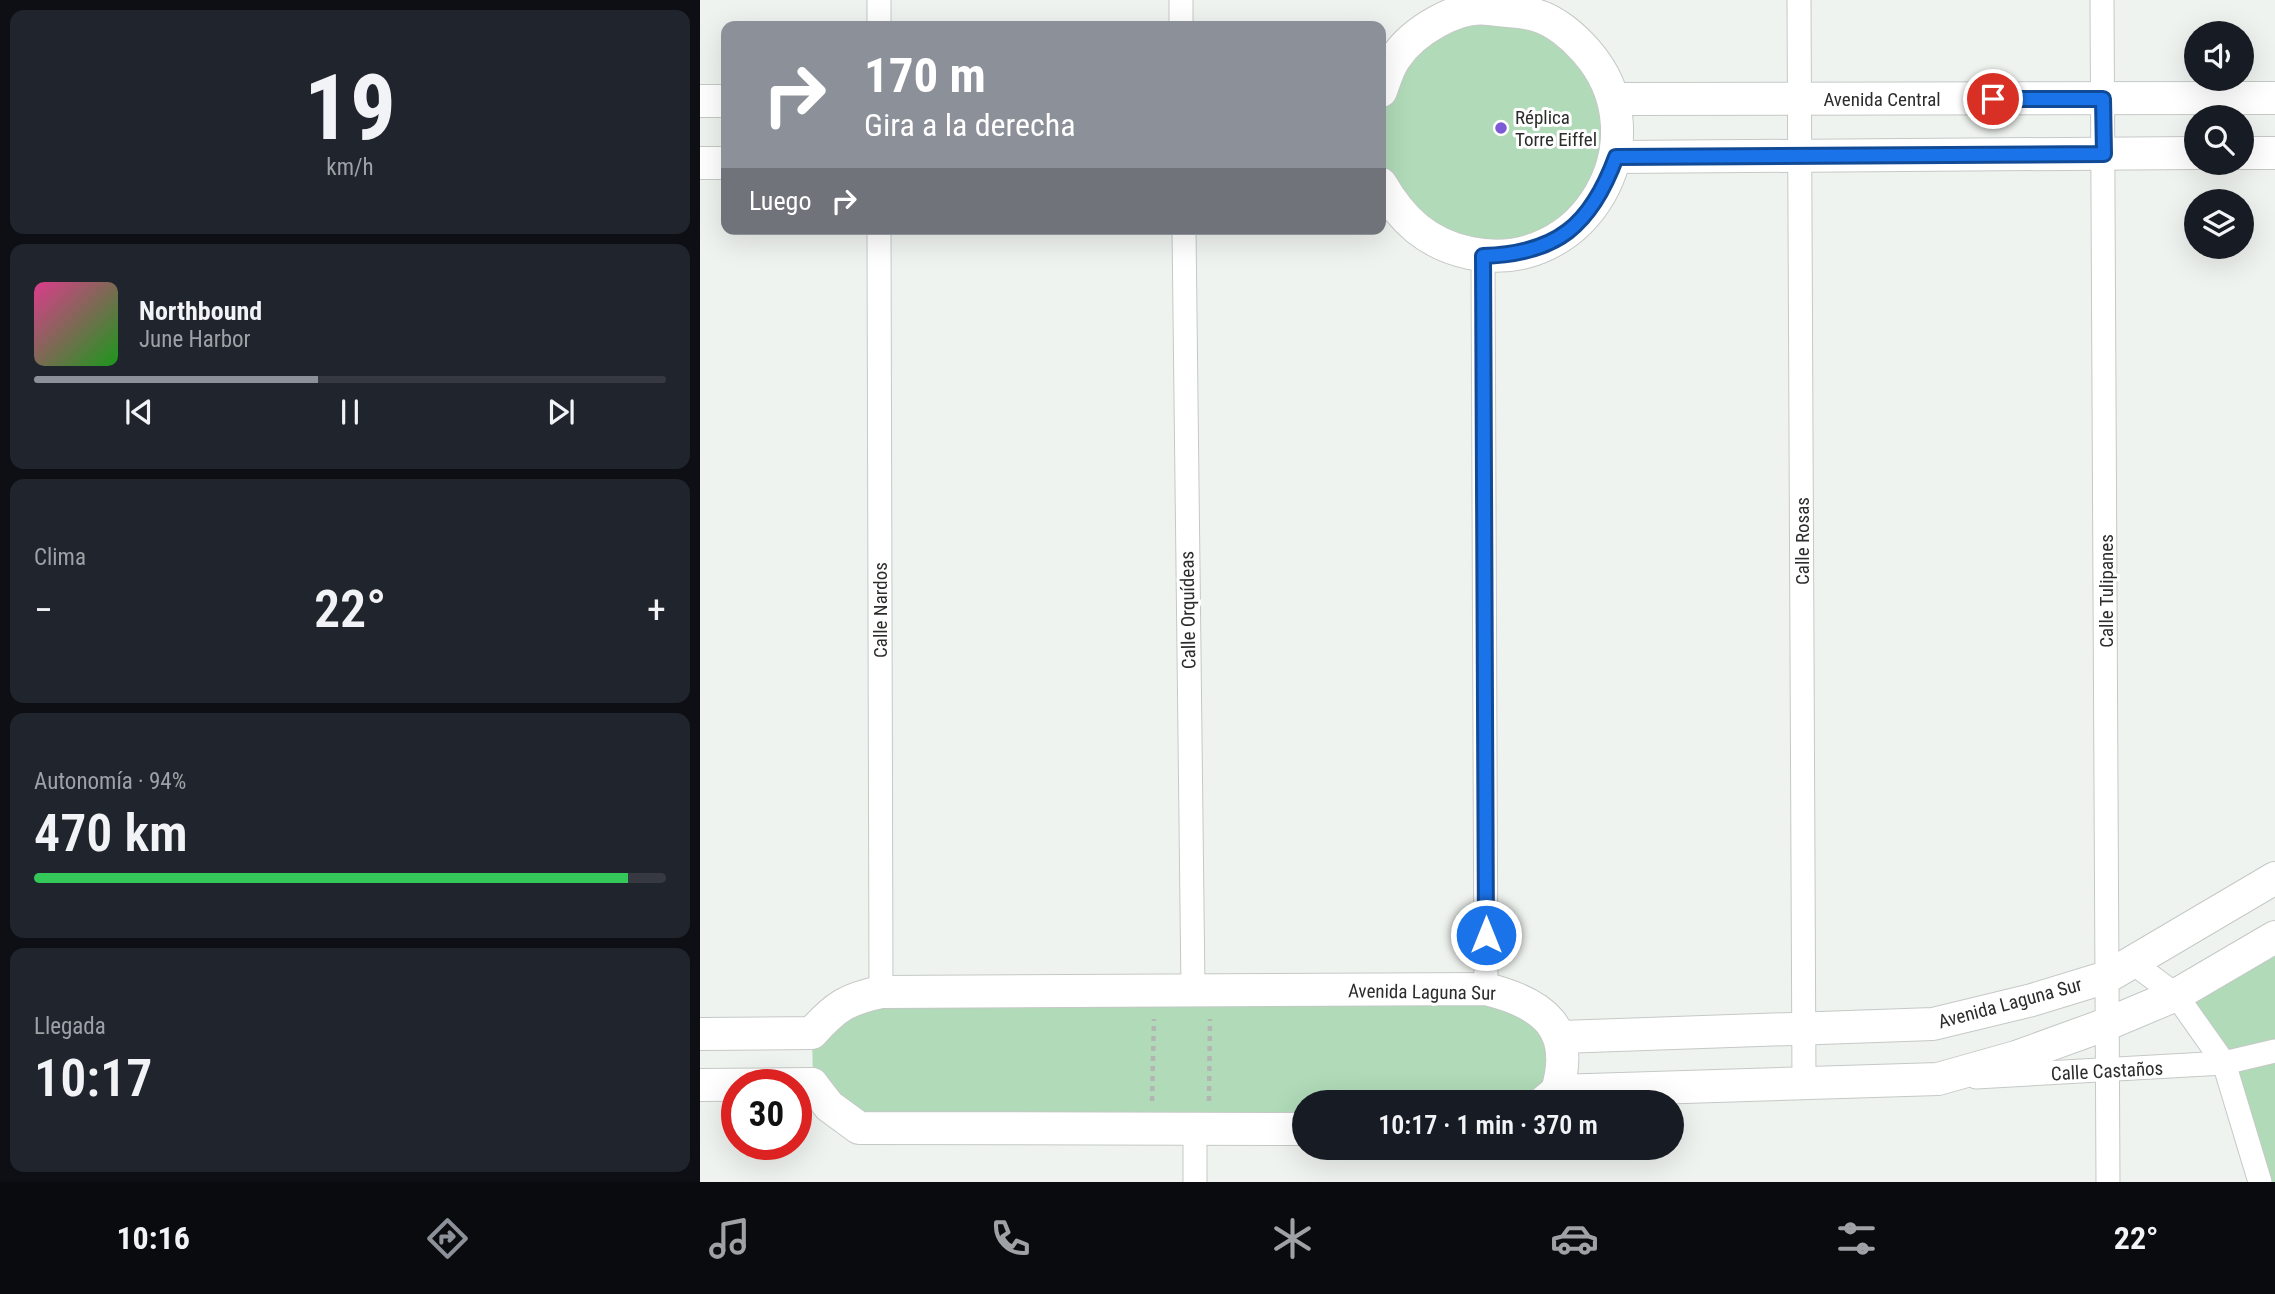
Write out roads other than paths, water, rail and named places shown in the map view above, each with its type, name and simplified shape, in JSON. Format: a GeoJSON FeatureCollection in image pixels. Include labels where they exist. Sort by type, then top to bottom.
{"type":"FeatureCollection","features":[{"type":"Feature","properties":{"kind":"street"},"geometry":{"type":"LineString","coordinates":[[879,0],[879,21]]}},
{"type":"Feature","properties":{"kind":"street"},"geometry":{"type":"LineString","coordinates":[[1181,0],[1181,21]]}},
{"type":"Feature","properties":{"kind":"street","name":"Calle Rosas"},"geometry":{"type":"LineString","coordinates":[[1799,0],[1804,1082]]}},
{"type":"Feature","properties":{"kind":"street","name":"Calle Tulipanes"},"geometry":{"type":"LineString","coordinates":[[2102,0],[2120,970],[2107,1024],[2108,1182]]}},
{"type":"Feature","properties":{"kind":"street"},"geometry":{"type":"LineString","coordinates":[[1386,79],[1395,57],[1423,30],[1458,13],[1482,4],[1536,15],[1572,36],[1600,66],[1615,99],[1619,131],[1616,157],[1603,192],[1580,222],[1550,243],[1515,255],[1483,256],[1447,248],[1419,232],[1396,210],[1386,193]]}},
{"type":"Feature","properties":{"kind":"street","name":"Avenida Central"},"geometry":{"type":"LineString","coordinates":[[1615,99],[2275,98]]}},
{"type":"Feature","properties":{"kind":"street"},"geometry":{"type":"LineString","coordinates":[[700,101],[721,101]]}},
{"type":"Feature","properties":{"kind":"street"},"geometry":{"type":"LineString","coordinates":[[1616,157],[2184,153]]}},
{"type":"Feature","properties":{"kind":"street"},"geometry":{"type":"LineString","coordinates":[[2254,153],[2275,153]]}},
{"type":"Feature","properties":{"kind":"street"},"geometry":{"type":"LineString","coordinates":[[700,163],[721,163]]}},
{"type":"Feature","properties":{"kind":"street","name":"Calle Nardos"},"geometry":{"type":"LineString","coordinates":[[879,235],[881,992]]}},
{"type":"Feature","properties":{"kind":"street","name":"Calle Orquídeas"},"geometry":{"type":"LineString","coordinates":[[1184,235],[1202,990]]}},
{"type":"Feature","properties":{"kind":"street"},"geometry":{"type":"LineString","coordinates":[[1483,256],[1486,989]]}},
{"type":"Feature","properties":{"kind":"street","name":"Avenida Laguna Sur"},"geometry":{"type":"LineString","coordinates":[[812,1033],[832,1010],[854,998],[881,992],[1486,989],[1519,997],[1537,1009],[1561,1037],[1933,1024],[2032,1000],[2120,970],[2275,878]]}},
{"type":"Feature","properties":{"kind":"street"},"geometry":{"type":"LineString","coordinates":[[1669,1090],[1804,1082],[1938,1079],[2016,1057],[2107,1024],[2176,995],[2275,937]]}},
{"type":"Feature","properties":{"kind":"street"},"geometry":{"type":"LineString","coordinates":[[2120,970],[2176,995],[2224,1063],[2260,1182]]}},
{"type":"Feature","properties":{"kind":"street"},"geometry":{"type":"LineString","coordinates":[[700,1034],[812,1033],[812,1069]]}},
{"type":"Feature","properties":{"kind":"street"},"geometry":{"type":"LineString","coordinates":[[1555,1090],[1562,1076],[1561,1037]]}},
{"type":"Feature","properties":{"kind":"street","name":"Calle Castaños"},"geometry":{"type":"LineString","coordinates":[[1938,1079],[2108,1072],[2224,1063],[2275,1051]]}},
{"type":"Feature","properties":{"kind":"street"},"geometry":{"type":"LineString","coordinates":[[812,1084],[829,1106],[859,1128],[1292,1129]]}},
{"type":"Feature","properties":{"kind":"street"},"geometry":{"type":"LineString","coordinates":[[700,1085],[721,1085]]}},
{"type":"Feature","properties":{"kind":"street"},"geometry":{"type":"LineString","coordinates":[[1195,1182],[1201,1129]]}},
{"type":"Feature","properties":{"kind":"place","name":"Réplica Torre Eiffel"},"geometry":{"type":"Point","coordinates":[1501,128]}}]}
